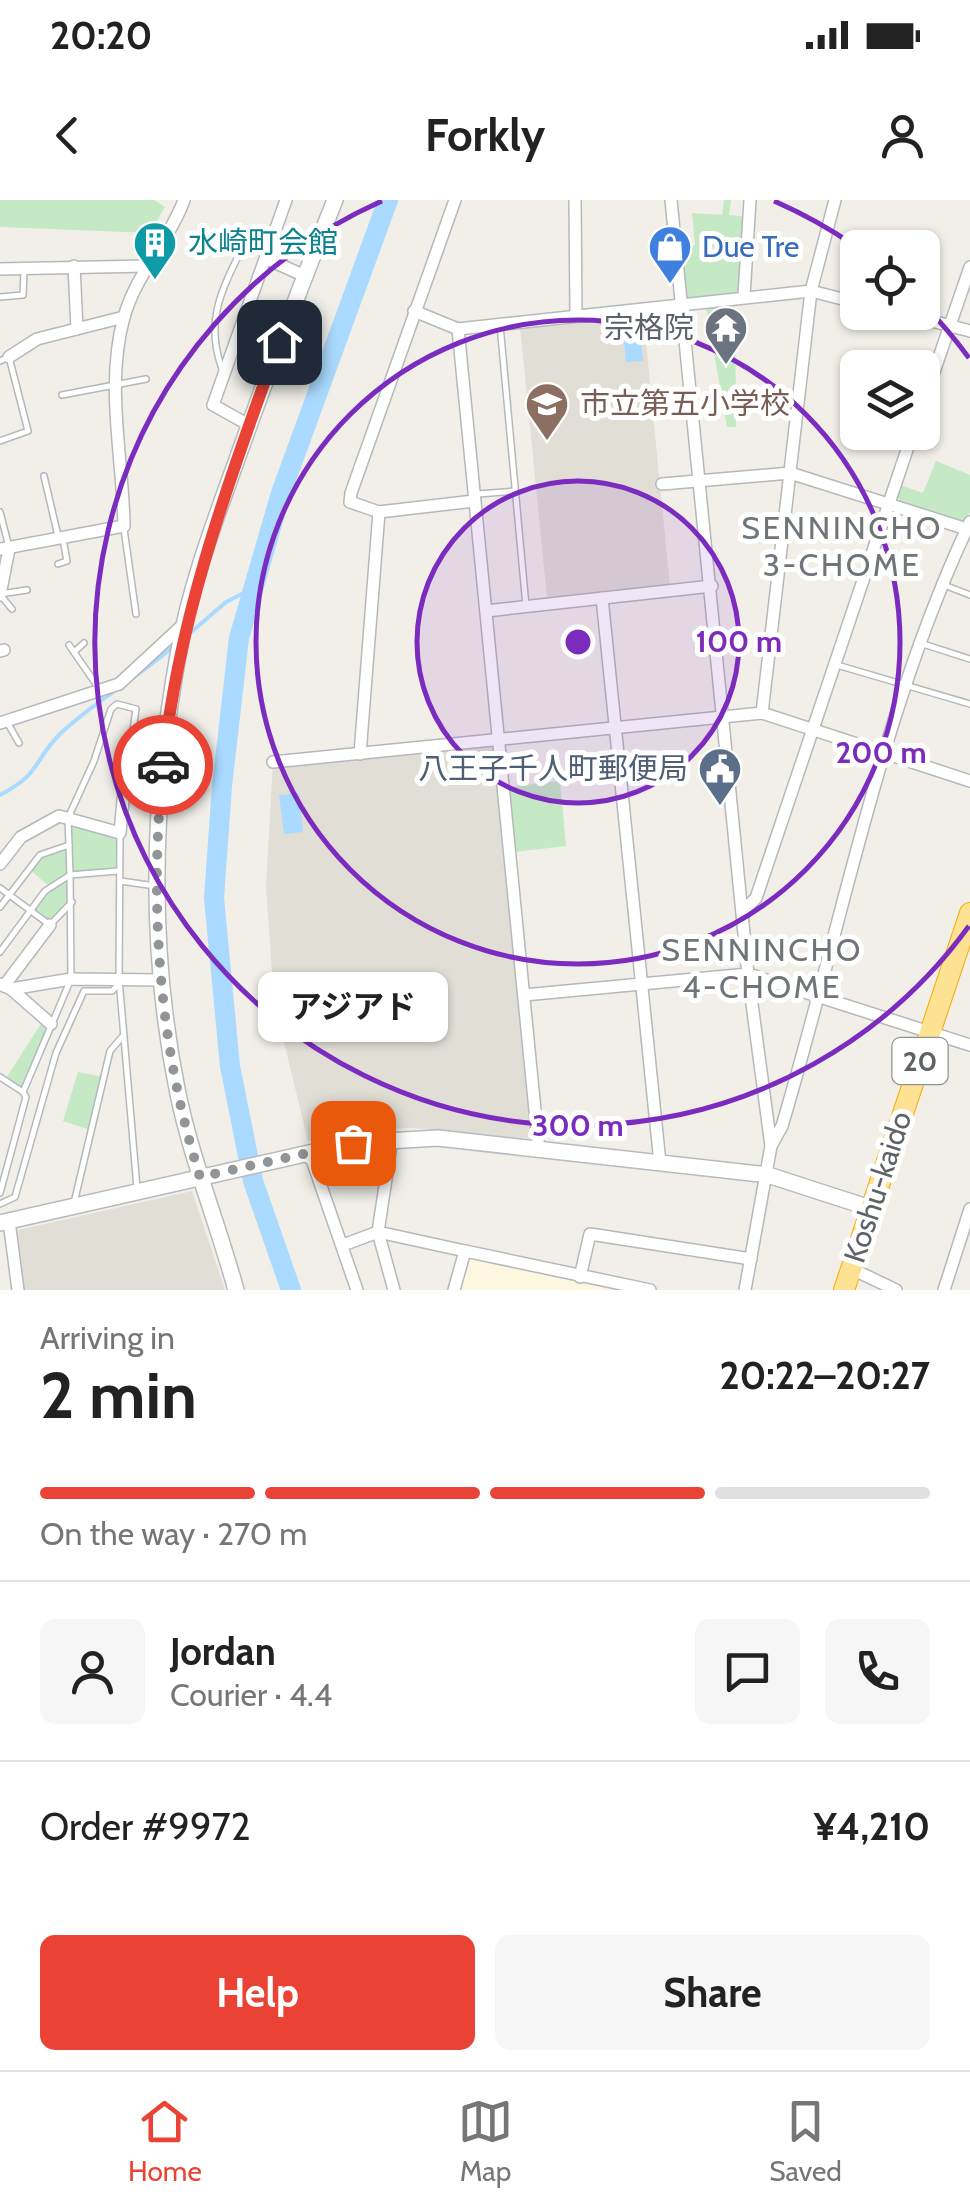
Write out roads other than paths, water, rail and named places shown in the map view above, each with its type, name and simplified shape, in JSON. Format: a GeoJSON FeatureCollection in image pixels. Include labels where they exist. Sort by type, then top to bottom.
{"type":"FeatureCollection","features":[{"type":"Feature","properties":{"kind":"highway","name":"Koshu-kaido"},"geometry":{"type":"LineString","coordinates":[[844,1290],[970,913]]}},
{"type":"Feature","properties":{"kind":"street"},"geometry":{"type":"LineString","coordinates":[[0,595],[5,549],[124,526],[115,383],[124,318],[146,266],[184,200]]}},
{"type":"Feature","properties":{"kind":"street"},"geometry":{"type":"LineString","coordinates":[[250,425],[214,405],[286,200]]}},
{"type":"Feature","properties":{"kind":"street"},"geometry":{"type":"LineString","coordinates":[[236,1290],[206,1176],[178,1093],[161,980],[156,886],[160,794],[185,627],[250,425],[335,200]]}},
{"type":"Feature","properties":{"kind":"street"},"geometry":{"type":"LineString","coordinates":[[455,200],[350,502],[379,512],[474,498]]}},
{"type":"Feature","properties":{"kind":"street"},"geometry":{"type":"LineString","coordinates":[[574,200],[576,315]]}},
{"type":"Feature","properties":{"kind":"street"},"geometry":{"type":"LineString","coordinates":[[671,200],[748,974],[771,1146],[745,1290]]}},
{"type":"Feature","properties":{"kind":"street"},"geometry":{"type":"LineString","coordinates":[[744,296],[750,200]]}},
{"type":"Feature","properties":{"kind":"street"},"geometry":{"type":"LineString","coordinates":[[762,713],[811,291],[835,200]]}},
{"type":"Feature","properties":{"kind":"street"},"geometry":{"type":"LineString","coordinates":[[267,259],[305,276]]}},
{"type":"Feature","properties":{"kind":"street"},"geometry":{"type":"LineString","coordinates":[[74,266],[77,329]]}},
{"type":"Feature","properties":{"kind":"street"},"geometry":{"type":"LineString","coordinates":[[0,268],[146,266]]}},
{"type":"Feature","properties":{"kind":"street"},"geometry":{"type":"LineString","coordinates":[[940,357],[970,266]]}},
{"type":"Feature","properties":{"kind":"street"},"geometry":{"type":"LineString","coordinates":[[414,310],[458,328],[744,296],[811,291],[840,298]]}},
{"type":"Feature","properties":{"kind":"street"},"geometry":{"type":"LineString","coordinates":[[4,359],[37,340],[124,318]]}},
{"type":"Feature","properties":{"kind":"street"},"geometry":{"type":"LineString","coordinates":[[940,323],[970,330]]}},
{"type":"Feature","properties":{"kind":"street"},"geometry":{"type":"LineString","coordinates":[[458,328],[539,1151]]}},
{"type":"Feature","properties":{"kind":"street"},"geometry":{"type":"LineString","coordinates":[[743,911],[756,898],[908,450]]}},
{"type":"Feature","properties":{"kind":"street"},"geometry":{"type":"LineString","coordinates":[[662,484],[790,472],[969,527],[908,684],[821,996],[782,1126],[771,1146]]}},
{"type":"Feature","properties":{"kind":"street"},"geometry":{"type":"LineString","coordinates":[[360,754],[379,512]]}},
{"type":"Feature","properties":{"kind":"street"},"geometry":{"type":"LineString","coordinates":[[486,611],[712,586]]}},
{"type":"Feature","properties":{"kind":"street"},"geometry":{"type":"LineString","coordinates":[[602,598],[660,1163]]}},
{"type":"Feature","properties":{"kind":"street"},"geometry":{"type":"LineString","coordinates":[[4,722],[119,684],[185,627]]}},
{"type":"Feature","properties":{"kind":"street"},"geometry":{"type":"LineString","coordinates":[[274,762],[762,713],[970,781]]}},
{"type":"Feature","properties":{"kind":"street"},"geometry":{"type":"LineString","coordinates":[[0,864],[20,837],[59,816],[120,833],[124,790],[160,794]]}},
{"type":"Feature","properties":{"kind":"street"},"geometry":{"type":"LineString","coordinates":[[5,986],[50,925]]}},
{"type":"Feature","properties":{"kind":"street"},"geometry":{"type":"LineString","coordinates":[[524,996],[748,974],[970,1046]]}},
{"type":"Feature","properties":{"kind":"street"},"geometry":{"type":"LineString","coordinates":[[5,986],[72,979],[161,980]]}},
{"type":"Feature","properties":{"kind":"street"},"geometry":{"type":"LineString","coordinates":[[5,986],[51,1024]]}},
{"type":"Feature","properties":{"kind":"street"},"geometry":{"type":"LineString","coordinates":[[4,1222],[297,1155],[392,1139],[438,1138],[768,1175],[870,1208]]}},
{"type":"Feature","properties":{"kind":"street"},"geometry":{"type":"LineString","coordinates":[[392,1139],[378,1232],[394,1290]]}},
{"type":"Feature","properties":{"kind":"street"},"geometry":{"type":"LineString","coordinates":[[297,1155],[312,1160],[356,1290]]}},
{"type":"Feature","properties":{"kind":"street"},"geometry":{"type":"LineString","coordinates":[[0,1205],[18,1290]]}},
{"type":"Feature","properties":{"kind":"street"},"geometry":{"type":"LineString","coordinates":[[944,1290],[970,1209]]}},
{"type":"Feature","properties":{"kind":"street"},"geometry":{"type":"LineString","coordinates":[[343,1245],[378,1232],[650,1290]]}},
{"type":"Feature","properties":{"kind":"street"},"geometry":{"type":"LineString","coordinates":[[580,1277],[590,1234],[751,1259]]}},
{"type":"Feature","properties":{"kind":"street"},"geometry":{"type":"LineString","coordinates":[[454,1290],[466,1251]]}},
{"type":"Feature","properties":{"kind":"street"},"geometry":{"type":"LineString","coordinates":[[852,1269],[896,1290]]}},
{"type":"Feature","properties":{"kind":"lane"},"geometry":{"type":"LineString","coordinates":[[223,372],[212,318],[225,282],[240,253],[272,243]]}},
{"type":"Feature","properties":{"kind":"lane"},"geometry":{"type":"LineString","coordinates":[[0,296],[24,295],[24,268]]}},
{"type":"Feature","properties":{"kind":"lane"},"geometry":{"type":"LineString","coordinates":[[500,325],[526,606]]}},
{"type":"Feature","properties":{"kind":"lane"},"geometry":{"type":"LineString","coordinates":[[0,441],[28,431],[4,359]]}},
{"type":"Feature","properties":{"kind":"lane"},"geometry":{"type":"LineString","coordinates":[[62,396],[146,379]]}},
{"type":"Feature","properties":{"kind":"lane"},"geometry":{"type":"LineString","coordinates":[[44,476],[67,562],[58,564]]}},
{"type":"Feature","properties":{"kind":"lane"},"geometry":{"type":"LineString","coordinates":[[474,498],[514,490]]}},
{"type":"Feature","properties":{"kind":"lane"},"geometry":{"type":"LineString","coordinates":[[0,512],[5,549]]}},
{"type":"Feature","properties":{"kind":"lane"},"geometry":{"type":"LineString","coordinates":[[124,526],[136,614]]}},
{"type":"Feature","properties":{"kind":"lane"},"geometry":{"type":"LineString","coordinates":[[944,586],[970,595]]}},
{"type":"Feature","properties":{"kind":"lane"},"geometry":{"type":"LineString","coordinates":[[0,595],[27,590]]}},
{"type":"Feature","properties":{"kind":"lane"},"geometry":{"type":"LineString","coordinates":[[0,595],[12,609]]}},
{"type":"Feature","properties":{"kind":"lane"},"geometry":{"type":"LineString","coordinates":[[74,652],[84,643]]}},
{"type":"Feature","properties":{"kind":"lane"},"geometry":{"type":"LineString","coordinates":[[68,644],[100,690]]}},
{"type":"Feature","properties":{"kind":"lane"},"geometry":{"type":"LineString","coordinates":[[923,644],[970,659]]}},
{"type":"Feature","properties":{"kind":"lane"},"geometry":{"type":"LineString","coordinates":[[836,665],[970,704]]}},
{"type":"Feature","properties":{"kind":"lane"},"geometry":{"type":"LineString","coordinates":[[23,1092],[72,979],[68,818],[94,761],[111,709],[117,704],[136,709],[124,790]]}},
{"type":"Feature","properties":{"kind":"lane"},"geometry":{"type":"LineString","coordinates":[[4,722],[19,743]]}},
{"type":"Feature","properties":{"kind":"lane"},"geometry":{"type":"LineString","coordinates":[[120,833],[119,981],[137,1191]]}},
{"type":"Feature","properties":{"kind":"lane"},"geometry":{"type":"LineString","coordinates":[[0,907],[40,855],[68,845]]}},
{"type":"Feature","properties":{"kind":"lane"},"geometry":{"type":"LineString","coordinates":[[0,952],[45,891],[70,875],[118,871]]}},
{"type":"Feature","properties":{"kind":"lane"},"geometry":{"type":"LineString","coordinates":[[120,880],[156,886]]}},
{"type":"Feature","properties":{"kind":"lane"},"geometry":{"type":"LineString","coordinates":[[0,888],[50,925],[72,902]]}},
{"type":"Feature","properties":{"kind":"lane"},"geometry":{"type":"LineString","coordinates":[[0,1205],[15,1198],[56,1053],[84,991],[112,991],[119,981]]}},
{"type":"Feature","properties":{"kind":"lane"},"geometry":{"type":"LineString","coordinates":[[74,1206],[110,1051],[122,1036]]}},
{"type":"Feature","properties":{"kind":"lane"},"geometry":{"type":"LineString","coordinates":[[0,1076],[26,1096],[0,1193]]}},
{"type":"Feature","properties":{"kind":"water"},"geometry":{"type":"Polygon","coordinates":[[[639,320],[643,361],[626,362],[622,322],[639,320]]]}},
{"type":"Feature","properties":{"kind":"water"},"geometry":{"type":"Polygon","coordinates":[[[299,793],[303,832],[284,834],[279,795],[299,793]]]}},
{"type":"Feature","properties":{"kind":"waterway"},"geometry":{"type":"LineString","coordinates":[[291,1290],[253,1181],[230,1066],[214,898],[222,786],[239,638],[281,493],[388,200]]}},
{"type":"Feature","properties":{"kind":"waterway"},"geometry":{"type":"LineString","coordinates":[[189,634],[226,602],[254,588]]}},
{"type":"Feature","properties":{"kind":"waterway"},"geometry":{"type":"LineString","coordinates":[[0,795],[30,774],[73,722],[174,646]]}},
{"type":"Feature","properties":{"kind":"place","name":"水崎町会館"},"geometry":{"type":"Point","coordinates":[155,281]}},
{"type":"Feature","properties":{"kind":"place","name":"Due Tre"},"geometry":{"type":"Point","coordinates":[670,285]}},
{"type":"Feature","properties":{"kind":"place","name":"宗格院"},"geometry":{"type":"Point","coordinates":[726,366]}},
{"type":"Feature","properties":{"kind":"place","name":"市立第五小学校"},"geometry":{"type":"Point","coordinates":[547,442]}},
{"type":"Feature","properties":{"kind":"place","name":"八王子千人町郵便局"},"geometry":{"type":"Point","coordinates":[720,807]}},
{"type":"Feature","properties":{"kind":"place","name":"アジアド"},"geometry":{"type":"Point","coordinates":[353,1143]}},
{"type":"Feature","properties":{"kind":"district","name":"SENNINCHO 3-CHOME"},"geometry":{"type":"Point","coordinates":[842,546]}},
{"type":"Feature","properties":{"kind":"district","name":"SENNINCHO 4-CHOME"},"geometry":{"type":"Point","coordinates":[762,968]}}]}
